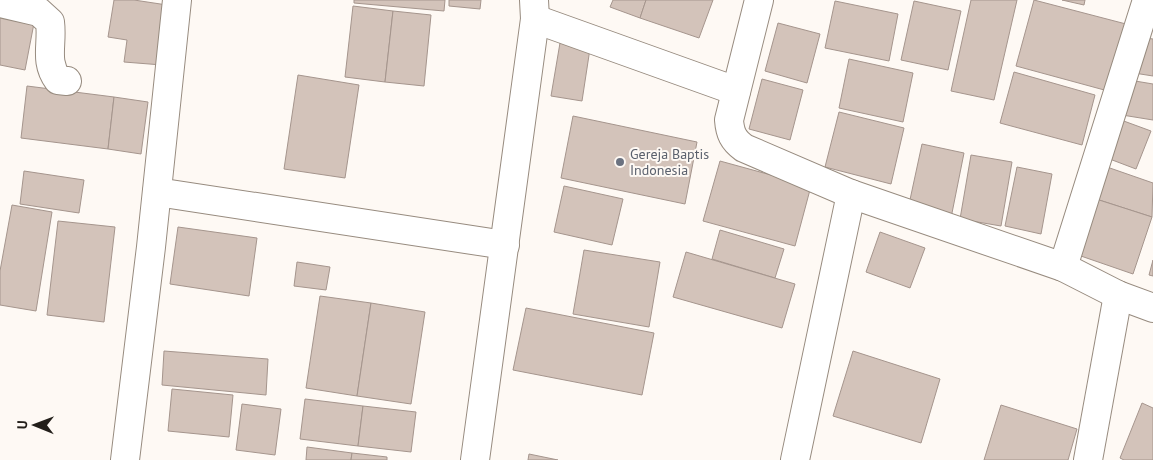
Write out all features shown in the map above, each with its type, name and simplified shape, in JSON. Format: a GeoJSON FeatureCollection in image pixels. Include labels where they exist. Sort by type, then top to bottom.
{"type":"FeatureCollection","features":[{"type":"Feature","properties":{"kind":"street"},"geometry":{"type":"LineString","coordinates":[[125,460],[157,192],[177,0]]}},
{"type":"Feature","properties":{"kind":"street"},"geometry":{"type":"LineString","coordinates":[[759,0],[729,120],[729,131],[735,141],[744,148],[852,194],[1063,267],[1118,296],[1153,308]]}},
{"type":"Feature","properties":{"kind":"street"},"geometry":{"type":"LineString","coordinates":[[0,3],[39,12],[50,22],[51,71],[58,80],[67,81]]}},
{"type":"Feature","properties":{"kind":"street"},"geometry":{"type":"LineString","coordinates":[[1063,267],[1148,9]]}},
{"type":"Feature","properties":{"kind":"street"},"geometry":{"type":"LineString","coordinates":[[476,460],[534,10],[736,90]]}},
{"type":"Feature","properties":{"kind":"street"},"geometry":{"type":"LineString","coordinates":[[157,192],[505,245]]}},
{"type":"Feature","properties":{"kind":"street"},"geometry":{"type":"LineString","coordinates":[[795,460],[852,194]]}},
{"type":"Feature","properties":{"kind":"street"},"geometry":{"type":"LineString","coordinates":[[1088,460],[1118,296]]}},
{"type":"Feature","properties":{"kind":"building"},"geometry":{"type":"Polygon","coordinates":[[[114,0],[134,0],[167,5],[162,65],[124,62],[127,40],[108,37],[114,0]]]}},
{"type":"Feature","properties":{"kind":"building"},"geometry":{"type":"Polygon","coordinates":[[[354,0],[445,0],[444,11],[354,3],[354,0]]]}},
{"type":"Feature","properties":{"kind":"building"},"geometry":{"type":"Polygon","coordinates":[[[449,0],[481,0],[480,9],[449,6],[449,0]]]}},
{"type":"Feature","properties":{"kind":"building"},"geometry":{"type":"Polygon","coordinates":[[[613,0],[646,0],[640,18],[610,7],[613,0]]]}},
{"type":"Feature","properties":{"kind":"building"},"geometry":{"type":"Polygon","coordinates":[[[646,0],[713,0],[699,38],[640,18],[646,0]]]}},
{"type":"Feature","properties":{"kind":"building"},"geometry":{"type":"Polygon","coordinates":[[[971,0],[1017,0],[994,100],[951,91],[971,0]]]}},
{"type":"Feature","properties":{"kind":"building"},"geometry":{"type":"Polygon","coordinates":[[[1034,0],[1126,24],[1108,91],[1016,66],[1034,0]]]}},
{"type":"Feature","properties":{"kind":"building"},"geometry":{"type":"Polygon","coordinates":[[[1062,0],[1085,0],[1084,5],[1062,0]]]}},
{"type":"Feature","properties":{"kind":"building"},"geometry":{"type":"Polygon","coordinates":[[[835,1],[898,14],[889,61],[825,48],[835,1]]]}},
{"type":"Feature","properties":{"kind":"building"},"geometry":{"type":"Polygon","coordinates":[[[914,1],[961,11],[948,70],[901,60],[914,1]]]}},
{"type":"Feature","properties":{"kind":"building"},"geometry":{"type":"Polygon","coordinates":[[[353,6],[393,11],[385,82],[345,77],[353,6]]]}},
{"type":"Feature","properties":{"kind":"building"},"geometry":{"type":"Polygon","coordinates":[[[393,11],[431,15],[424,86],[385,82],[393,11]]]}},
{"type":"Feature","properties":{"kind":"building"},"geometry":{"type":"Polygon","coordinates":[[[0,12],[35,18],[25,70],[0,65],[0,12]]]}},
{"type":"Feature","properties":{"kind":"building"},"geometry":{"type":"Polygon","coordinates":[[[778,23],[820,34],[807,83],[765,71],[778,23]]]}},
{"type":"Feature","properties":{"kind":"building"},"geometry":{"type":"Polygon","coordinates":[[[561,37],[591,42],[582,101],[551,96],[561,37]]]}},
{"type":"Feature","properties":{"kind":"building"},"geometry":{"type":"Polygon","coordinates":[[[1139,37],[1153,39],[1153,76],[1134,73],[1139,37]]]}},
{"type":"Feature","properties":{"kind":"building"},"geometry":{"type":"Polygon","coordinates":[[[849,59],[913,73],[903,122],[839,108],[849,59]]]}},
{"type":"Feature","properties":{"kind":"building"},"geometry":{"type":"Polygon","coordinates":[[[1014,72],[1095,95],[1082,145],[1000,123],[1014,72]]]}},
{"type":"Feature","properties":{"kind":"building"},"geometry":{"type":"Polygon","coordinates":[[[298,75],[359,85],[345,178],[284,169],[298,75]]]}},
{"type":"Feature","properties":{"kind":"building"},"geometry":{"type":"Polygon","coordinates":[[[762,79],[803,90],[790,140],[749,129],[762,79]]]}},
{"type":"Feature","properties":{"kind":"building"},"geometry":{"type":"Polygon","coordinates":[[[1129,80],[1153,84],[1153,120],[1122,115],[1129,80]]]}},
{"type":"Feature","properties":{"kind":"building"},"geometry":{"type":"Polygon","coordinates":[[[27,86],[114,97],[108,149],[21,138],[27,86]]]}},
{"type":"Feature","properties":{"kind":"building"},"geometry":{"type":"Polygon","coordinates":[[[114,97],[148,102],[141,154],[108,149],[114,97]]]}},
{"type":"Feature","properties":{"kind":"building"},"geometry":{"type":"Polygon","coordinates":[[[839,112],[904,128],[891,184],[825,167],[839,112]]]}},
{"type":"Feature","properties":{"kind":"building"},"geometry":{"type":"Polygon","coordinates":[[[573,116],[697,142],[685,204],[561,178],[573,116]]]}},
{"type":"Feature","properties":{"kind":"building"},"geometry":{"type":"Polygon","coordinates":[[[1121,120],[1151,131],[1136,169],[1107,158],[1121,120]]]}},
{"type":"Feature","properties":{"kind":"building"},"geometry":{"type":"Polygon","coordinates":[[[922,144],[964,153],[951,218],[908,209],[922,144]]]}},
{"type":"Feature","properties":{"kind":"building"},"geometry":{"type":"Polygon","coordinates":[[[971,155],[1012,162],[1001,226],[960,219],[971,155]]]}},
{"type":"Feature","properties":{"kind":"building"},"geometry":{"type":"Polygon","coordinates":[[[720,161],[811,186],[795,246],[703,221],[720,161]]]}},
{"type":"Feature","properties":{"kind":"building"},"geometry":{"type":"Polygon","coordinates":[[[1017,167],[1052,174],[1041,234],[1005,226],[1017,167]]]}},
{"type":"Feature","properties":{"kind":"building"},"geometry":{"type":"Polygon","coordinates":[[[1107,167],[1153,183],[1152,217],[1096,199],[1107,167]]]}},
{"type":"Feature","properties":{"kind":"building"},"geometry":{"type":"Polygon","coordinates":[[[24,171],[84,180],[79,213],[20,204],[24,171]]]}},
{"type":"Feature","properties":{"kind":"building"},"geometry":{"type":"Polygon","coordinates":[[[564,186],[623,199],[612,245],[554,232],[564,186]]]}},
{"type":"Feature","properties":{"kind":"building"},"geometry":{"type":"Polygon","coordinates":[[[1096,199],[1152,217],[1133,274],[1078,255],[1096,199]]]}},
{"type":"Feature","properties":{"kind":"building"},"geometry":{"type":"Polygon","coordinates":[[[12,205],[52,212],[36,311],[0,305],[0,271],[12,205]]]}},
{"type":"Feature","properties":{"kind":"building"},"geometry":{"type":"Polygon","coordinates":[[[58,221],[115,227],[104,322],[47,315],[58,221]]]}},
{"type":"Feature","properties":{"kind":"building"},"geometry":{"type":"Polygon","coordinates":[[[178,227],[257,238],[249,296],[170,284],[178,227]]]}},
{"type":"Feature","properties":{"kind":"building"},"geometry":{"type":"Polygon","coordinates":[[[720,230],[784,249],[775,278],[712,259],[720,230]]]}},
{"type":"Feature","properties":{"kind":"building"},"geometry":{"type":"Polygon","coordinates":[[[880,232],[925,248],[910,288],[866,272],[880,232]]]}},
{"type":"Feature","properties":{"kind":"building"},"geometry":{"type":"Polygon","coordinates":[[[584,250],[660,262],[649,327],[573,314],[584,250]]]}},
{"type":"Feature","properties":{"kind":"building"},"geometry":{"type":"Polygon","coordinates":[[[686,252],[795,284],[782,328],[673,297],[686,252]]]}},
{"type":"Feature","properties":{"kind":"building"},"geometry":{"type":"Polygon","coordinates":[[[1153,260],[1153,276],[1149,275],[1153,260]]]}},
{"type":"Feature","properties":{"kind":"building"},"geometry":{"type":"Polygon","coordinates":[[[297,262],[330,267],[326,290],[294,286],[297,262]]]}},
{"type":"Feature","properties":{"kind":"building"},"geometry":{"type":"Polygon","coordinates":[[[320,296],[371,303],[357,396],[306,388],[320,296]]]}},
{"type":"Feature","properties":{"kind":"building"},"geometry":{"type":"Polygon","coordinates":[[[371,303],[425,312],[411,404],[357,396],[371,303]]]}},
{"type":"Feature","properties":{"kind":"building"},"geometry":{"type":"Polygon","coordinates":[[[526,308],[654,333],[642,395],[513,370],[526,308]]]}},
{"type":"Feature","properties":{"kind":"building"},"geometry":{"type":"Polygon","coordinates":[[[164,351],[268,359],[266,395],[162,385],[164,351]]]}},
{"type":"Feature","properties":{"kind":"building"},"geometry":{"type":"Polygon","coordinates":[[[853,351],[940,379],[921,443],[833,416],[853,351]]]}},
{"type":"Feature","properties":{"kind":"building"},"geometry":{"type":"Polygon","coordinates":[[[172,389],[233,395],[229,437],[168,431],[172,389]]]}},
{"type":"Feature","properties":{"kind":"building"},"geometry":{"type":"Polygon","coordinates":[[[305,399],[363,406],[358,446],[300,439],[305,399]]]}},
{"type":"Feature","properties":{"kind":"building"},"geometry":{"type":"Polygon","coordinates":[[[1142,403],[1153,408],[1153,460],[1124,460],[1120,458],[1142,403]]]}},
{"type":"Feature","properties":{"kind":"building"},"geometry":{"type":"Polygon","coordinates":[[[242,404],[281,409],[275,455],[236,450],[242,404]]]}},
{"type":"Feature","properties":{"kind":"building"},"geometry":{"type":"Polygon","coordinates":[[[1001,405],[1077,429],[1068,460],[984,460],[1001,405]]]}},
{"type":"Feature","properties":{"kind":"building"},"geometry":{"type":"Polygon","coordinates":[[[363,406],[416,412],[411,452],[358,446],[363,406]]]}},
{"type":"Feature","properties":{"kind":"building"},"geometry":{"type":"Polygon","coordinates":[[[307,447],[352,453],[351,460],[306,460],[307,447]]]}},
{"type":"Feature","properties":{"kind":"building"},"geometry":{"type":"Polygon","coordinates":[[[352,453],[387,457],[387,460],[351,460],[352,453]]]}},
{"type":"Feature","properties":{"kind":"building"},"geometry":{"type":"Polygon","coordinates":[[[529,454],[558,460],[528,460],[529,454]]]}},
{"type":"Feature","properties":{"kind":"place","name":"Gereja Baptis Indonesia"},"geometry":{"type":"Point","coordinates":[620,162]}}]}
